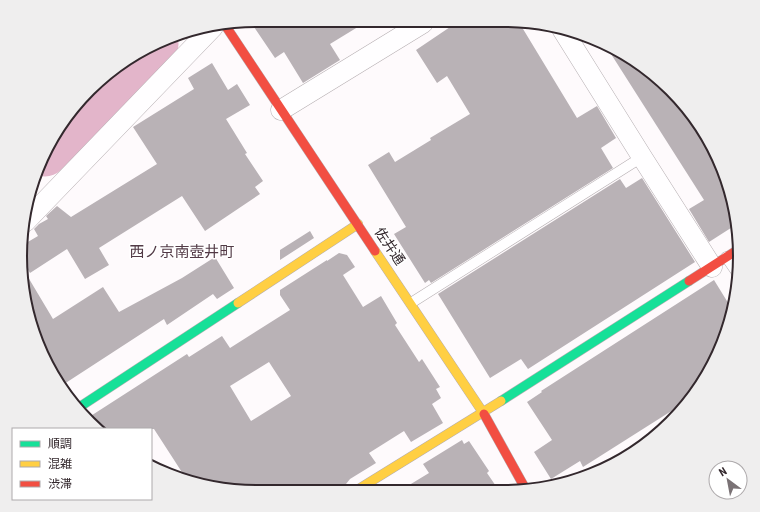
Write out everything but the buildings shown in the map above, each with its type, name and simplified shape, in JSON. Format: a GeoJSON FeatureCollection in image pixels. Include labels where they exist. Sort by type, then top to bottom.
{"type":"FeatureCollection","features":[{"type":"Feature","properties":{"kind":"street"},"geometry":{"type":"LineString","coordinates":[[282,110],[417,27]]}},
{"type":"Feature","properties":{"kind":"street","name":"佐井通"},"geometry":{"type":"LineString","coordinates":[[228,29],[483,413],[523,484]]}},
{"type":"Feature","properties":{"kind":"street"},"geometry":{"type":"LineString","coordinates":[[30,217],[208,32]]}},
{"type":"Feature","properties":{"kind":"street"},"geometry":{"type":"LineString","coordinates":[[567,36],[642,157],[719,262]]}},
{"type":"Feature","properties":{"kind":"street"},"geometry":{"type":"LineString","coordinates":[[82,405],[358,224]]}},
{"type":"Feature","properties":{"kind":"street"},"geometry":{"type":"LineString","coordinates":[[365,485],[483,413],[733,253]]}},
{"type":"Feature","properties":{"kind":"lane"},"geometry":{"type":"LineString","coordinates":[[411,303],[642,157]]}},
{"type":"Feature","properties":{"kind":"lane"},"geometry":{"type":"LineString","coordinates":[[719,262],[733,271]]}},
{"type":"Feature","properties":{"kind":"waterway"},"geometry":{"type":"LineString","coordinates":[[58,141],[143,57]]}},
{"type":"Feature","properties":{"kind":"traffic: fast"},"geometry":{"type":"LineString","coordinates":[[501,401],[689,281]]}},
{"type":"Feature","properties":{"kind":"traffic: fast"},"geometry":{"type":"LineString","coordinates":[[82,405],[238,303]]}},
{"type":"Feature","properties":{"kind":"traffic: slow"},"geometry":{"type":"LineString","coordinates":[[238,303],[358,224]]}},
{"type":"Feature","properties":{"kind":"traffic: slow"},"geometry":{"type":"LineString","coordinates":[[375,251],[484,414]]}},
{"type":"Feature","properties":{"kind":"traffic: slow"},"geometry":{"type":"LineString","coordinates":[[365,485],[501,401]]}},
{"type":"Feature","properties":{"kind":"traffic: jam"},"geometry":{"type":"LineString","coordinates":[[228,29],[375,251]]}},
{"type":"Feature","properties":{"kind":"traffic: jam"},"geometry":{"type":"LineString","coordinates":[[689,281],[733,253]]}},
{"type":"Feature","properties":{"kind":"traffic: jam"},"geometry":{"type":"LineString","coordinates":[[484,414],[523,484]]}},
{"type":"Feature","properties":{"kind":"district","name":"西ノ京南壺井町"},"geometry":{"type":"Point","coordinates":[182,252]}}]}
